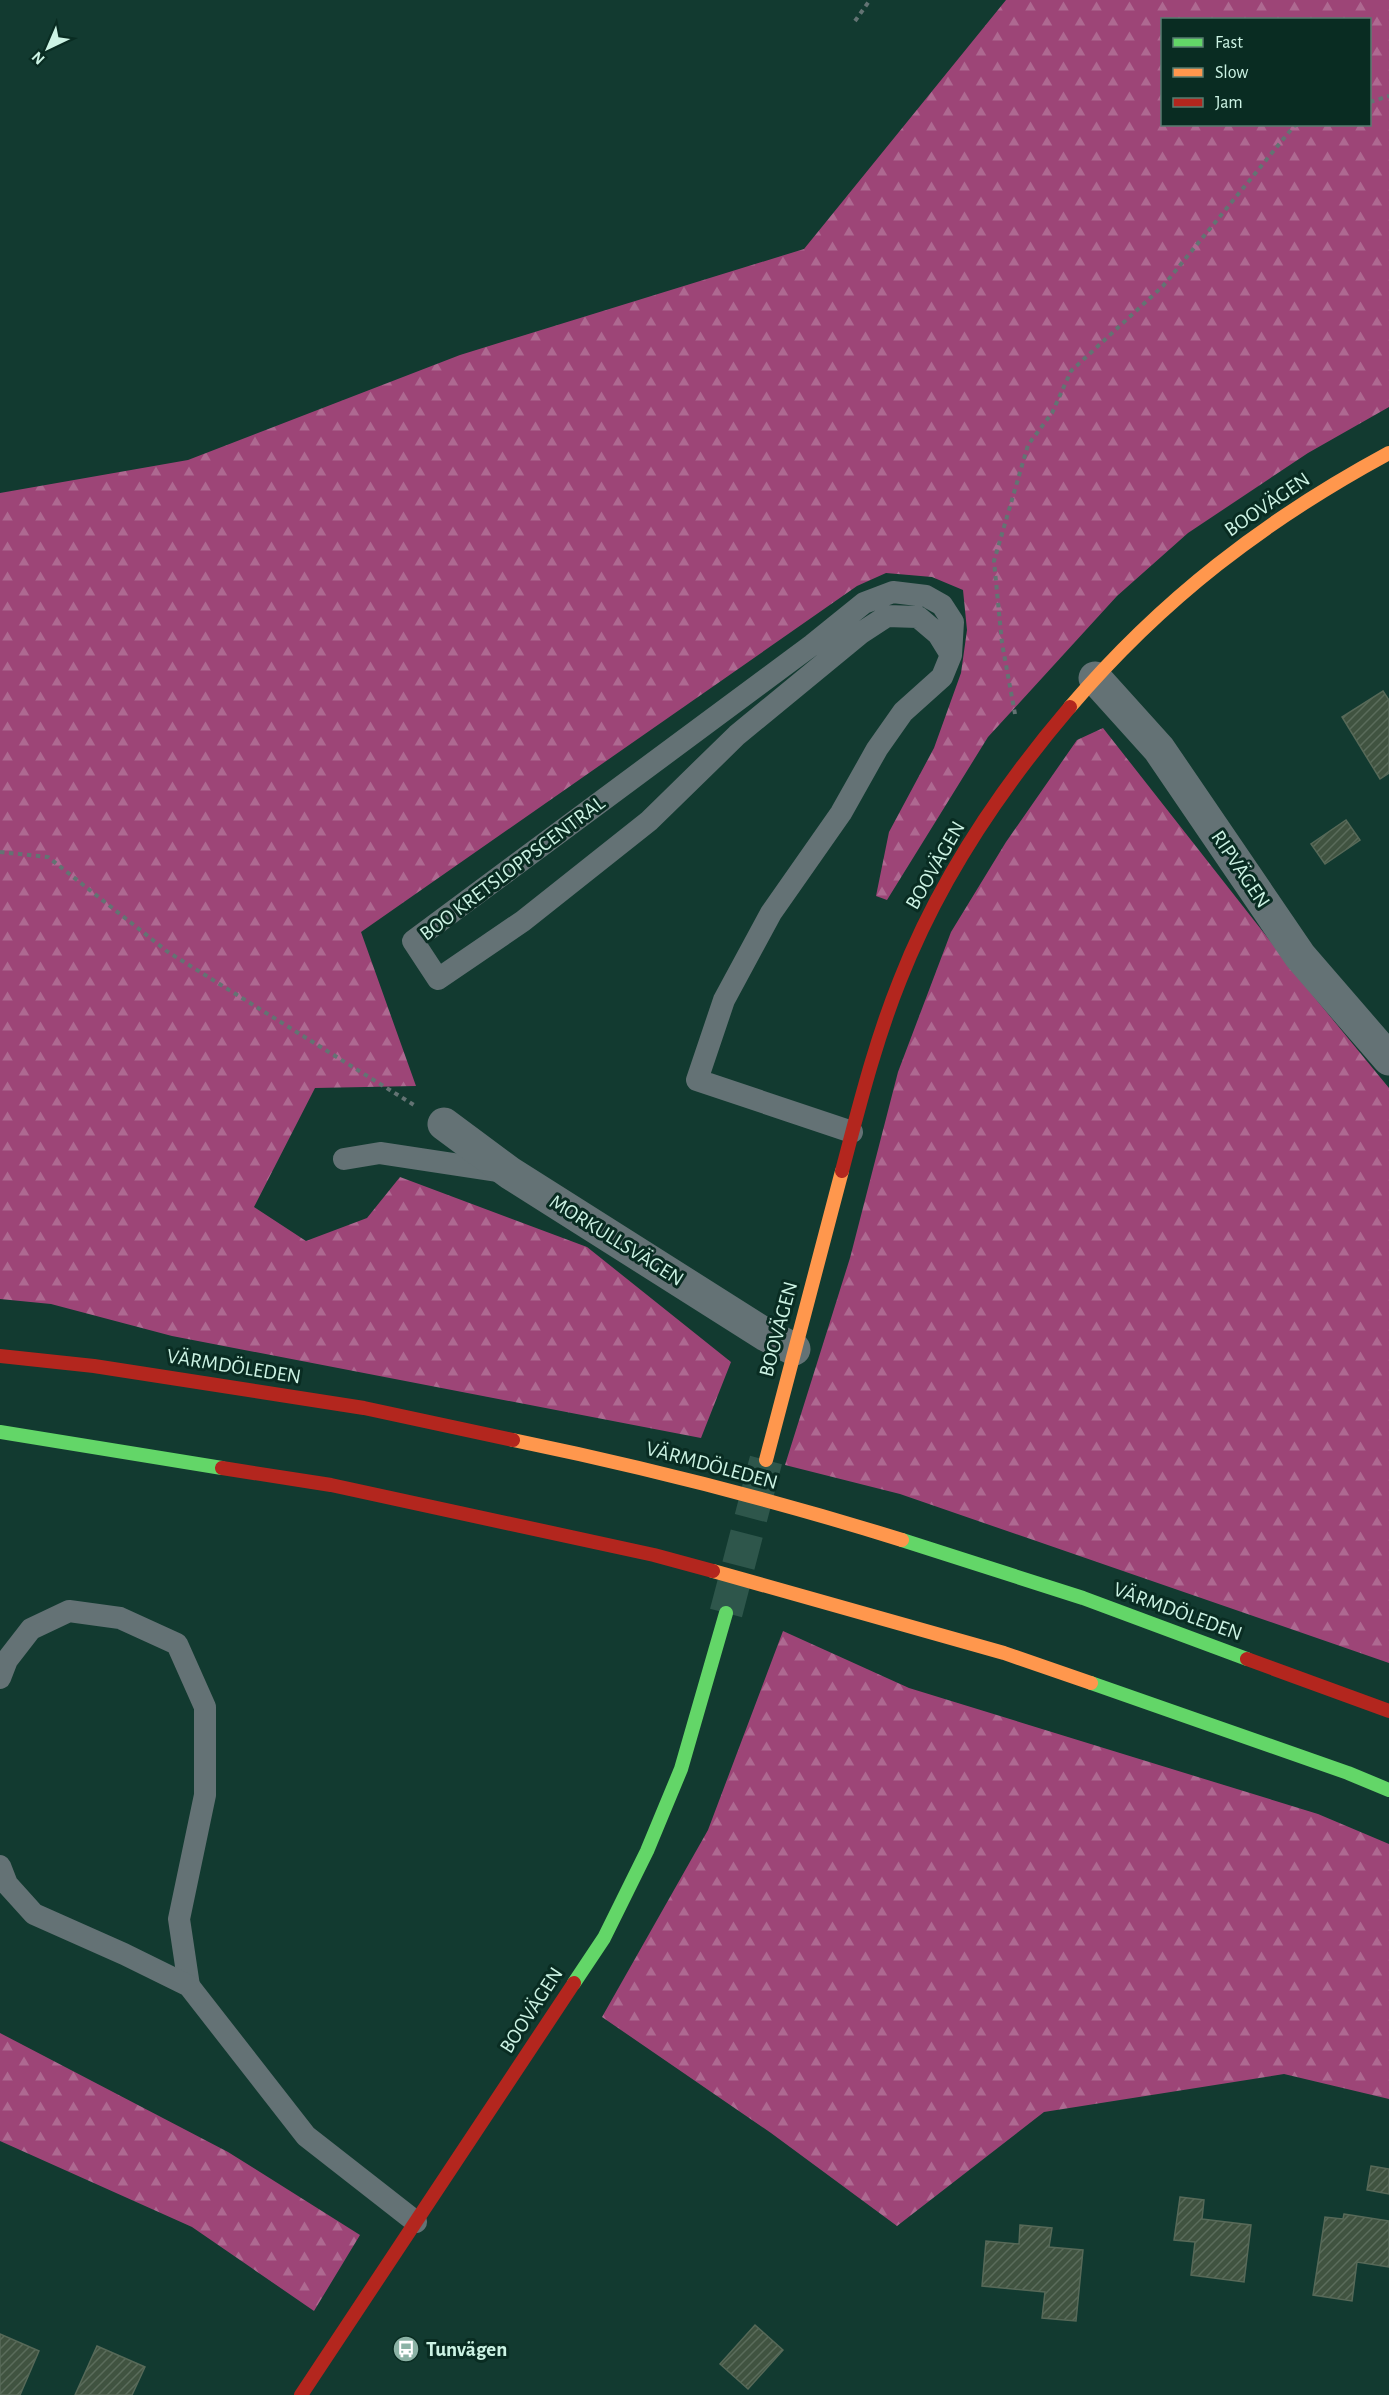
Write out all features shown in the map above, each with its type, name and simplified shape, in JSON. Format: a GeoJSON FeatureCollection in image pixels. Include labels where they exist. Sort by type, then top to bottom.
{"type":"FeatureCollection","features":[{"type":"Feature","properties":{"kind":"main road","name":"BOOVÄGEN"},"geometry":{"type":"LineString","coordinates":[[766,1460],[864,1087],[900,979],[925,923],[960,860],[998,800],[1095,678],[1165,607],[1248,540],[1343,478],[1389,453]]}},
{"type":"Feature","properties":{"kind":"main road","name":"VÄRMDÖLEDEN"},"geometry":{"type":"LineString","coordinates":[[0,1356],[94,1366],[364,1408],[609,1460],[874,1531],[1083,1598],[1389,1711]]}},
{"type":"Feature","properties":{"kind":"main road"},"geometry":{"type":"LineString","coordinates":[[0,1432],[331,1485],[654,1555],[1004,1653],[1348,1773],[1389,1790]]}},
{"type":"Feature","properties":{"kind":"main road","name":"BOOVÄGEN"},"geometry":{"type":"LineString","coordinates":[[302,2395],[604,1938],[647,1851],[681,1769],[726,1613]]}},
{"type":"Feature","properties":{"kind":"street","name":"RIPVÄGEN"},"geometry":{"type":"LineString","coordinates":[[1095,678],[1159,749],[1300,956],[1389,1059]]}},
{"type":"Feature","properties":{"kind":"street","name":"MORKULLSVÄGEN"},"geometry":{"type":"LineString","coordinates":[[444,1124],[510,1173],[766,1335],[794,1349]]}},
{"type":"Feature","properties":{"kind":"lane","name":"BOO KRETSLOPPSCENTRAL"},"geometry":{"type":"LineString","coordinates":[[852,1132],[697,1080],[724,1000],[771,913],[841,813],[877,749],[903,712],[942,677],[951,655],[953,622],[942,605],[926,596],[893,592],[864,603],[812,645],[413,941],[438,979],[523,921],[649,821],[737,735],[861,633],[887,616],[918,617],[938,634],[951,655]]}},
{"type":"Feature","properties":{"kind":"lane"},"geometry":{"type":"LineString","coordinates":[[344,1159],[380,1153],[510,1173]]}},
{"type":"Feature","properties":{"kind":"lane"},"geometry":{"type":"LineString","coordinates":[[0,1678],[7,1660],[31,1629],[69,1611],[120,1618],[177,1644],[205,1707],[205,1795],[179,1919],[189,1986]]}},
{"type":"Feature","properties":{"kind":"lane"},"geometry":{"type":"LineString","coordinates":[[0,1866],[7,1884],[34,1914],[189,1986],[306,2136],[416,2222]]}},
{"type":"Feature","properties":{"kind":"path"},"geometry":{"type":"LineString","coordinates":[[855,21],[870,0]]}},
{"type":"Feature","properties":{"kind":"path"},"geometry":{"type":"LineString","coordinates":[[1371,102],[1389,96]]}},
{"type":"Feature","properties":{"kind":"path"},"geometry":{"type":"LineString","coordinates":[[1016,717],[1002,643],[994,561],[1028,445],[1052,414],[1071,371],[1163,286],[1294,126]]}},
{"type":"Feature","properties":{"kind":"path"},"geometry":{"type":"LineString","coordinates":[[0,852],[48,857],[168,952],[444,1124]]}},
{"type":"Feature","properties":{"kind":"green space"},"geometry":{"type":"Polygon","coordinates":[[[1006,0],[1389,0],[1389,407],[1308,453],[1188,533],[1117,596],[988,737],[887,900],[876,896],[889,832],[934,748],[961,673],[967,630],[963,590],[932,577],[886,573],[857,586],[361,932],[416,1086],[315,1088],[254,1207],[306,1241],[367,1218],[400,1177],[587,1247],[731,1362],[701,1438],[172,1336],[51,1304],[0,1299],[0,493],[188,460],[460,355],[804,249],[1006,0]]]}},
{"type":"Feature","properties":{"kind":"green space"},"geometry":{"type":"Polygon","coordinates":[[[1103,728],[1315,998],[1389,1088],[1389,1663],[900,1494],[785,1465],[850,1258],[898,1072],[951,932],[1006,842],[1077,740],[1103,728]]]}},
{"type":"Feature","properties":{"kind":"green space"},"geometry":{"type":"Polygon","coordinates":[[[783,1631],[909,1688],[1318,1814],[1389,1844],[1389,2099],[1284,2074],[1044,2112],[897,2226],[771,2133],[602,2017],[708,1830],[783,1631]]]}},
{"type":"Feature","properties":{"kind":"green space"},"geometry":{"type":"Polygon","coordinates":[[[0,2033],[228,2152],[360,2235],[314,2311],[192,2227],[0,2141],[0,2033]]]}},
{"type":"Feature","properties":{"kind":"building"},"geometry":{"type":"Polygon","coordinates":[[[1383,691],[1389,700],[1389,773],[1380,779],[1342,717],[1383,691]]]}},
{"type":"Feature","properties":{"kind":"building"},"geometry":{"type":"Polygon","coordinates":[[[1346,820],[1360,840],[1325,864],[1311,844],[1346,820]]]}},
{"type":"Feature","properties":{"kind":"building"},"geometry":{"type":"Polygon","coordinates":[[[1371,2166],[1389,2169],[1389,2194],[1367,2190],[1371,2166]]]}},
{"type":"Feature","properties":{"kind":"building"},"geometry":{"type":"Polygon","coordinates":[[[1180,2197],[1204,2200],[1202,2219],[1251,2225],[1244,2282],[1191,2275],[1195,2242],[1174,2240],[1180,2197]]]}},
{"type":"Feature","properties":{"kind":"building"},"geometry":{"type":"Polygon","coordinates":[[[1344,2214],[1389,2221],[1389,2267],[1357,2262],[1352,2301],[1313,2295],[1325,2217],[1343,2219],[1344,2214]]]}},
{"type":"Feature","properties":{"kind":"building"},"geometry":{"type":"Polygon","coordinates":[[[1020,2225],[1052,2228],[1049,2247],[1083,2250],[1076,2321],[1042,2318],[1045,2292],[982,2286],[986,2241],[1019,2244],[1020,2225]]]}},
{"type":"Feature","properties":{"kind":"building"},"geometry":{"type":"Polygon","coordinates":[[[755,2325],[783,2350],[748,2389],[720,2364],[755,2325]]]}},
{"type":"Feature","properties":{"kind":"building"},"geometry":{"type":"Polygon","coordinates":[[[0,2334],[39,2351],[20,2395],[0,2395],[0,2334]]]}},
{"type":"Feature","properties":{"kind":"building"},"geometry":{"type":"Polygon","coordinates":[[[97,2346],[145,2367],[132,2395],[75,2395],[97,2346]]]}},
{"type":"Feature","properties":{"kind":"tunnel"},"geometry":{"type":"LineString","coordinates":[[726,1613],[766,1460]]}},
{"type":"Feature","properties":{"kind":"traffic: fast"},"geometry":{"type":"LineString","coordinates":[[0,1432],[222,1468]]}},
{"type":"Feature","properties":{"kind":"traffic: fast"},"geometry":{"type":"LineString","coordinates":[[902,1540],[1083,1598],[1247,1659]]}},
{"type":"Feature","properties":{"kind":"traffic: fast"},"geometry":{"type":"LineString","coordinates":[[574,1983],[604,1938],[647,1851],[681,1769],[726,1613]]}},
{"type":"Feature","properties":{"kind":"traffic: fast"},"geometry":{"type":"LineString","coordinates":[[1091,1683],[1348,1773],[1389,1790]]}},
{"type":"Feature","properties":{"kind":"traffic: slow"},"geometry":{"type":"LineString","coordinates":[[1070,707],[1141,631],[1218,565],[1258,534],[1300,506],[1389,453]]}},
{"type":"Feature","properties":{"kind":"traffic: slow"},"geometry":{"type":"LineString","coordinates":[[766,1460],[842,1171]]}},
{"type":"Feature","properties":{"kind":"traffic: slow"},"geometry":{"type":"LineString","coordinates":[[513,1440],[709,1485],[902,1540]]}},
{"type":"Feature","properties":{"kind":"traffic: slow"},"geometry":{"type":"LineString","coordinates":[[713,1571],[1004,1653],[1091,1683]]}},
{"type":"Feature","properties":{"kind":"traffic: jam"},"geometry":{"type":"LineString","coordinates":[[842,1171],[883,1027],[900,980],[933,907],[996,803],[1070,707]]}},
{"type":"Feature","properties":{"kind":"traffic: jam"},"geometry":{"type":"LineString","coordinates":[[0,1356],[94,1366],[364,1408],[513,1440]]}},
{"type":"Feature","properties":{"kind":"traffic: jam"},"geometry":{"type":"LineString","coordinates":[[222,1468],[331,1485],[654,1555],[713,1571]]}},
{"type":"Feature","properties":{"kind":"traffic: jam"},"geometry":{"type":"LineString","coordinates":[[1247,1659],[1389,1711]]}},
{"type":"Feature","properties":{"kind":"traffic: jam"},"geometry":{"type":"LineString","coordinates":[[301,2395],[574,1983]]}},
{"type":"Feature","properties":{"kind":"place","name":"Tunvägen"},"geometry":{"type":"Point","coordinates":[406,2349]}}]}
